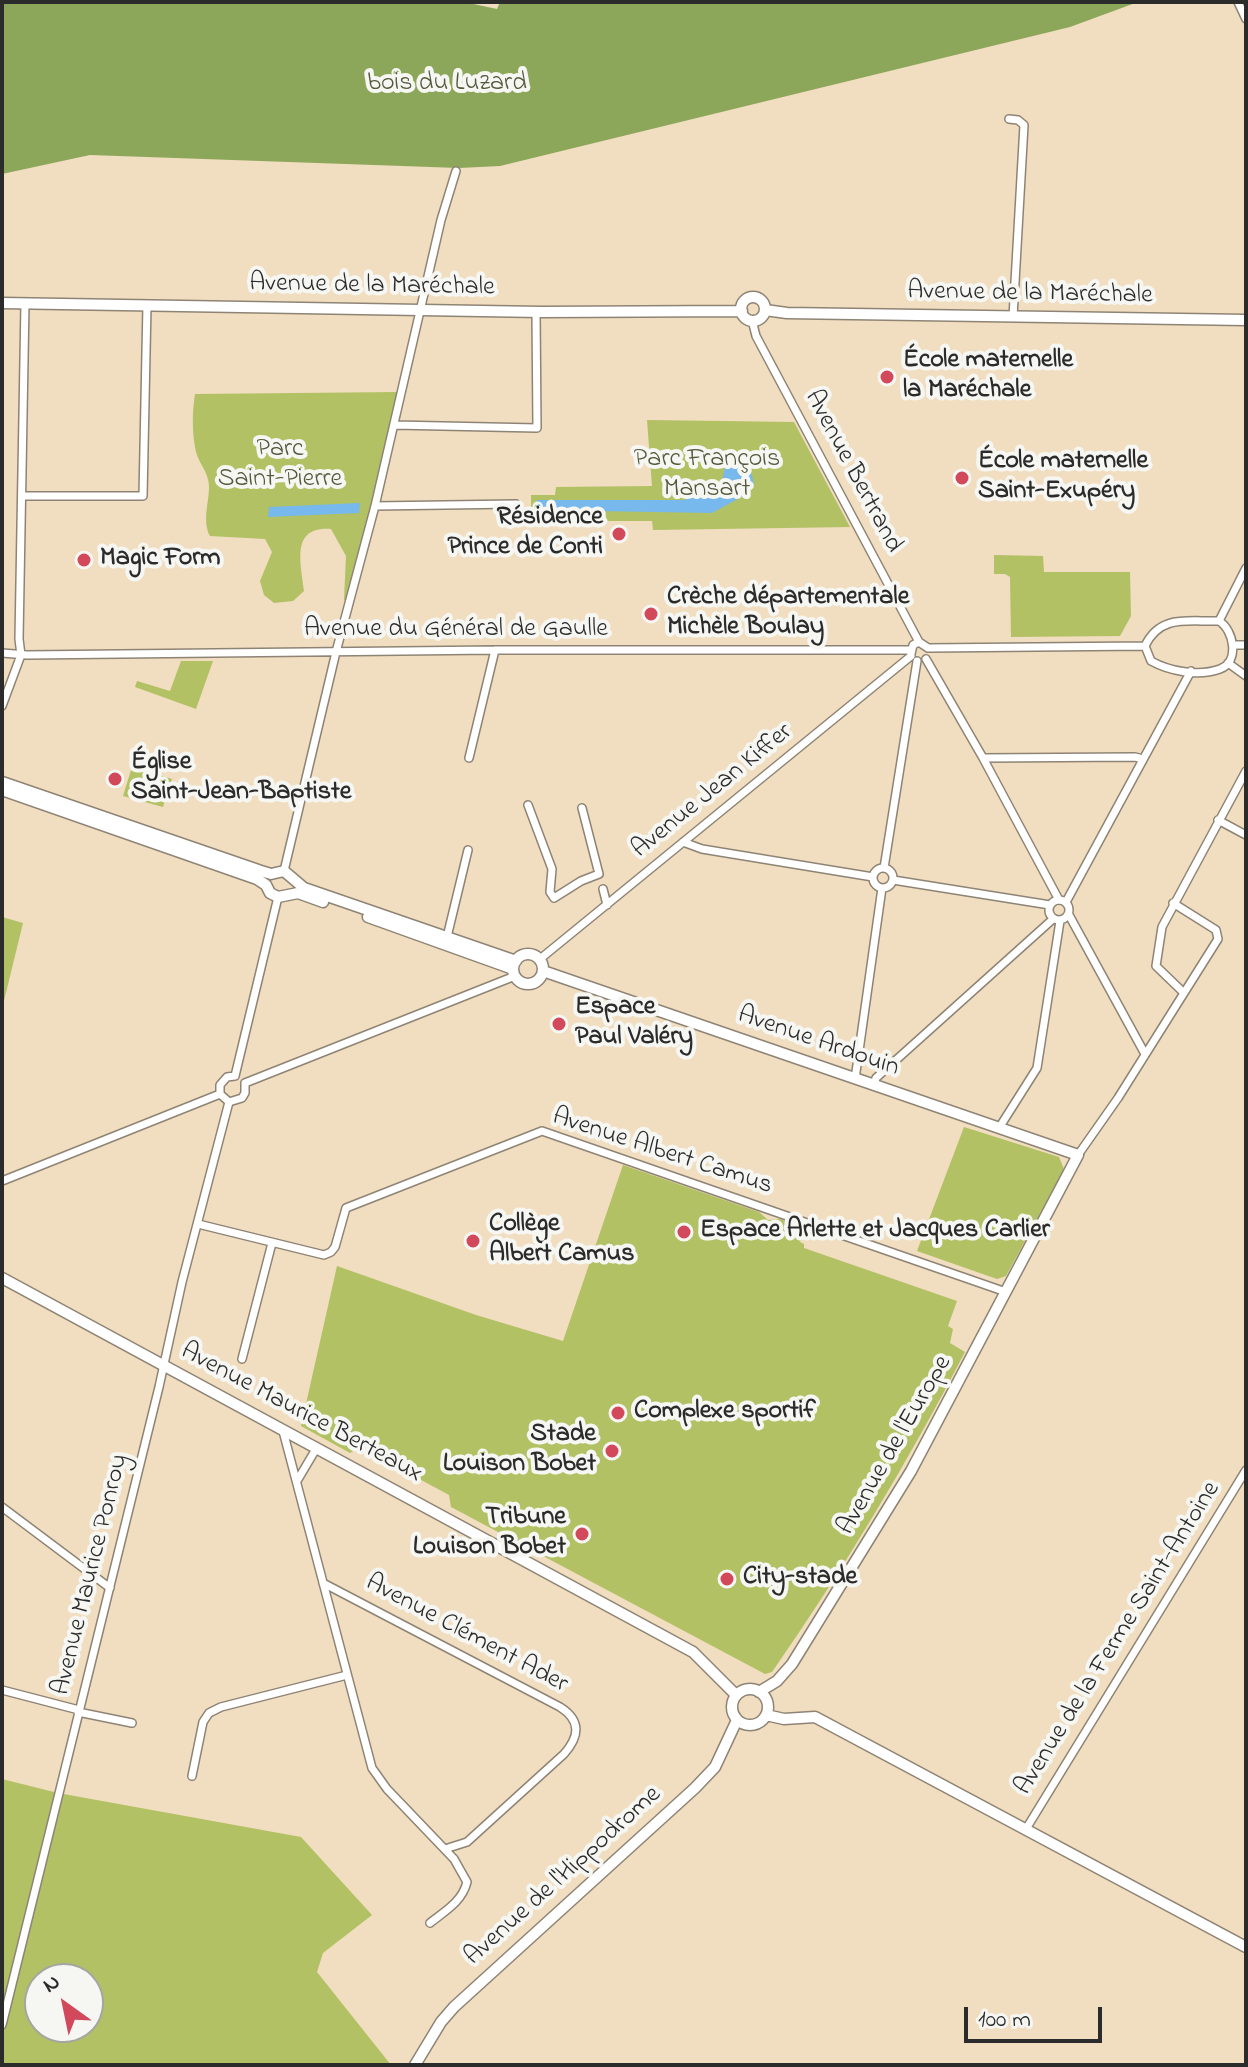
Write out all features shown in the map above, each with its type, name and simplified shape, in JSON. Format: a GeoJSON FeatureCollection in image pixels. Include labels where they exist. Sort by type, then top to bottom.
{"type":"FeatureCollection","features":[{"type":"Feature","properties":{"kind":"street"},"geometry":{"type":"LineString","coordinates":[[1238,2],[1246,19]]}},
{"type":"Feature","properties":{"kind":"street"},"geometry":{"type":"LineString","coordinates":[[1009,119],[1018,120],[1024,125],[1013,317]]}},
{"type":"Feature","properties":{"kind":"street"},"geometry":{"type":"LineString","coordinates":[[284,871],[336,652],[375,506],[419,309],[456,171]]}},
{"type":"Feature","properties":{"kind":"street"},"geometry":{"type":"LineString","coordinates":[[752,297],[762,300],[765,310],[759,319],[752,320],[745,317],[742,311],[743,302],[752,297]]}},
{"type":"Feature","properties":{"kind":"street","name":"Avenue de la Maréchale"},"geometry":{"type":"LineString","coordinates":[[2,303],[536,312],[742,311]]}},
{"type":"Feature","properties":{"kind":"street"},"geometry":{"type":"LineString","coordinates":[[2,706],[21,655],[25,303]]}},
{"type":"Feature","properties":{"kind":"street"},"geometry":{"type":"LineString","coordinates":[[23,496],[143,496],[147,305]]}},
{"type":"Feature","properties":{"kind":"street","name":"Avenue de la Maréchale"},"geometry":{"type":"LineString","coordinates":[[765,310],[787,313],[1246,320]]}},
{"type":"Feature","properties":{"kind":"street"},"geometry":{"type":"LineString","coordinates":[[394,425],[537,428],[536,312]]}},
{"type":"Feature","properties":{"kind":"street","name":"Avenue Bertrand"},"geometry":{"type":"LineString","coordinates":[[752,320],[756,336],[919,642]]}},
{"type":"Feature","properties":{"kind":"street"},"geometry":{"type":"LineString","coordinates":[[375,506],[516,504]]}},
{"type":"Feature","properties":{"kind":"street"},"geometry":{"type":"LineString","coordinates":[[1219,621],[1246,568]]}},
{"type":"Feature","properties":{"kind":"street"},"geometry":{"type":"LineString","coordinates":[[1219,621],[1230,632],[1233,645],[1228,663],[1221,669],[1191,671],[1171,670],[1151,661],[1145,646],[1158,627],[1170,623],[1219,621]]}},
{"type":"Feature","properties":{"kind":"street"},"geometry":{"type":"LineString","coordinates":[[919,642],[928,648],[1145,646]]}},
{"type":"Feature","properties":{"kind":"street","name":"Avenue Jean Kiffer"},"geometry":{"type":"LineString","coordinates":[[540,959],[913,656],[919,642]]}},
{"type":"Feature","properties":{"kind":"street"},"geometry":{"type":"LineString","coordinates":[[1233,645],[1246,645]]}},
{"type":"Feature","properties":{"kind":"street"},"geometry":{"type":"LineString","coordinates":[[928,648],[926,659],[1062,901],[1069,907],[1069,915],[1145,1054]]}},
{"type":"Feature","properties":{"kind":"street"},"geometry":{"type":"LineString","coordinates":[[469,758],[495,650]]}},
{"type":"Feature","properties":{"kind":"street","name":"Avenue du Général de Gaulle"},"geometry":{"type":"LineString","coordinates":[[2,653],[495,650],[913,656]]}},
{"type":"Feature","properties":{"kind":"street"},"geometry":{"type":"LineString","coordinates":[[884,868],[913,656],[926,659]]}},
{"type":"Feature","properties":{"kind":"street"},"geometry":{"type":"LineString","coordinates":[[1228,663],[1246,676]]}},
{"type":"Feature","properties":{"kind":"street"},"geometry":{"type":"LineString","coordinates":[[893,880],[1050,905],[1062,901],[1191,671]]}},
{"type":"Feature","properties":{"kind":"street"},"geometry":{"type":"LineString","coordinates":[[983,758],[1143,759]]}},
{"type":"Feature","properties":{"kind":"street"},"geometry":{"type":"LineString","coordinates":[[1184,993],[1156,966],[1162,927],[1246,771]]}},
{"type":"Feature","properties":{"kind":"street"},"geometry":{"type":"LineString","coordinates":[[2,782],[271,874],[284,871]]}},
{"type":"Feature","properties":{"kind":"street"},"geometry":{"type":"LineString","coordinates":[[2,790],[257,879],[278,897],[298,893],[515,968]]}},
{"type":"Feature","properties":{"kind":"street"},"geometry":{"type":"LineString","coordinates":[[528,805],[552,869],[550,892],[554,898],[599,874],[582,808]]}},
{"type":"Feature","properties":{"kind":"street"},"geometry":{"type":"LineString","coordinates":[[1218,820],[1246,835]]}},
{"type":"Feature","properties":{"kind":"street"},"geometry":{"type":"LineString","coordinates":[[683,842],[702,849],[873,877]]}},
{"type":"Feature","properties":{"kind":"street"},"geometry":{"type":"LineString","coordinates":[[447,937],[468,850]]}},
{"type":"Feature","properties":{"kind":"street"},"geometry":{"type":"LineString","coordinates":[[884,868],[875,872],[873,877],[877,886],[887,887],[893,880]]}},
{"type":"Feature","properties":{"kind":"street"},"geometry":{"type":"LineString","coordinates":[[884,868],[889,870],[893,880]]}},
{"type":"Feature","properties":{"kind":"street"},"geometry":{"type":"LineString","coordinates":[[245,1083],[515,968],[527,954],[540,959],[543,971],[539,979],[531,984],[522,982],[515,968],[447,937],[304,888],[284,871]]}},
{"type":"Feature","properties":{"kind":"street"},"geometry":{"type":"LineString","coordinates":[[266,885],[271,874]]}},
{"type":"Feature","properties":{"kind":"street"},"geometry":{"type":"LineString","coordinates":[[289,894],[293,881]]}},
{"type":"Feature","properties":{"kind":"street"},"geometry":{"type":"LineString","coordinates":[[855,1079],[882,888]]}},
{"type":"Feature","properties":{"kind":"street"},"geometry":{"type":"LineString","coordinates":[[603,889],[607,905]]}},
{"type":"Feature","properties":{"kind":"street"},"geometry":{"type":"LineString","coordinates":[[235,1076],[278,897]]}},
{"type":"Feature","properties":{"kind":"street"},"geometry":{"type":"LineString","coordinates":[[1078,1155],[1118,1098],[1218,939],[1216,930],[1173,903]]}},
{"type":"Feature","properties":{"kind":"street"},"geometry":{"type":"LineString","coordinates":[[1050,905],[1049,913],[1056,920]]}},
{"type":"Feature","properties":{"kind":"street"},"geometry":{"type":"LineString","coordinates":[[874,1085],[876,1078],[1056,920],[1069,915]]}},
{"type":"Feature","properties":{"kind":"street"},"geometry":{"type":"LineString","coordinates":[[999,1128],[1037,1068],[1056,920]]}},
{"type":"Feature","properties":{"kind":"street","name":"Avenue Ardouin"},"geometry":{"type":"LineString","coordinates":[[543,971],[1078,1155]]}},
{"type":"Feature","properties":{"kind":"street"},"geometry":{"type":"LineString","coordinates":[[235,1076],[245,1083]]}},
{"type":"Feature","properties":{"kind":"street"},"geometry":{"type":"LineString","coordinates":[[220,1094],[222,1080],[235,1076]]}},
{"type":"Feature","properties":{"kind":"street"},"geometry":{"type":"LineString","coordinates":[[220,1094],[229,1102],[242,1098],[245,1083]]}},
{"type":"Feature","properties":{"kind":"street"},"geometry":{"type":"LineString","coordinates":[[2,1181],[220,1094]]}},
{"type":"Feature","properties":{"kind":"street","name":"Avenue Maurice Ponroy"},"geometry":{"type":"LineString","coordinates":[[2,2025],[229,1102]]}},
{"type":"Feature","properties":{"kind":"street","name":"Avenue Albert Camus"},"geometry":{"type":"LineString","coordinates":[[198,1224],[324,1255],[331,1252],[346,1208],[542,1131],[1006,1292]]}},
{"type":"Feature","properties":{"kind":"street","name":"Avenue de l'Europe"},"geometry":{"type":"LineString","coordinates":[[759,1692],[777,1681],[792,1664],[911,1471],[1078,1155]]}},
{"type":"Feature","properties":{"kind":"street"},"geometry":{"type":"LineString","coordinates":[[242,1359],[272,1243]]}},
{"type":"Feature","properties":{"kind":"street","name":"Avenue Maurice Berteaux"},"geometry":{"type":"LineString","coordinates":[[2,1278],[316,1449],[445,1515],[693,1652],[736,1695]]}},
{"type":"Feature","properties":{"kind":"street","name":"Avenue Clément Ader"},"geometry":{"type":"LineString","coordinates":[[283,1431],[369,1760],[376,1775],[437,1843],[445,1849],[467,1842],[574,1742],[578,1733],[573,1717],[560,1707],[323,1583]]}},
{"type":"Feature","properties":{"kind":"street"},"geometry":{"type":"LineString","coordinates":[[297,1481],[316,1449]]}},
{"type":"Feature","properties":{"kind":"street","name":"Avenue de la Ferme Saint-Antoine"},"geometry":{"type":"LineString","coordinates":[[1026,1829],[1246,1470]]}},
{"type":"Feature","properties":{"kind":"street"},"geometry":{"type":"LineString","coordinates":[[1237,1485],[1246,1490]]}},
{"type":"Feature","properties":{"kind":"street"},"geometry":{"type":"LineString","coordinates":[[2,1507],[110,1588]]}},
{"type":"Feature","properties":{"kind":"street"},"geometry":{"type":"LineString","coordinates":[[192,1776],[203,1722],[209,1713],[221,1707],[347,1675]]}},
{"type":"Feature","properties":{"kind":"street"},"geometry":{"type":"LineString","coordinates":[[2,1690],[132,1723]]}},
{"type":"Feature","properties":{"kind":"street"},"geometry":{"type":"LineString","coordinates":[[745,1690],[759,1692],[766,1700],[766,1715],[753,1725],[737,1720],[732,1711],[736,1695],[745,1690]]}},
{"type":"Feature","properties":{"kind":"street"},"geometry":{"type":"LineString","coordinates":[[766,1715],[784,1719],[815,1717],[1246,1947]]}},
{"type":"Feature","properties":{"kind":"street","name":"Avenue de l'Hippodrome"},"geometry":{"type":"LineString","coordinates":[[415,2065],[441,2022],[454,2007],[715,1767],[737,1720]]}},
{"type":"Feature","properties":{"kind":"street"},"geometry":{"type":"LineString","coordinates":[[430,1923],[458,1901],[467,1882],[445,1849]]}},
{"type":"Feature","properties":{"kind":"green space","name":"bois du Luzard"},"geometry":{"type":"Polygon","coordinates":[[[2,2],[464,2],[497,9],[500,2],[1138,2],[1070,27],[500,166],[459,168],[90,155],[2,174],[2,2]]]}},
{"type":"Feature","properties":{"kind":"green space","name":"Parc Saint-Pierre"},"geometry":{"type":"Polygon","coordinates":[[[398,392],[349,601],[344,600],[346,556],[331,529],[309,533],[304,540],[300,558],[304,591],[293,601],[274,603],[264,595],[260,581],[272,552],[265,539],[210,536],[206,518],[209,482],[195,445],[195,394],[398,392]]]}},
{"type":"Feature","properties":{"kind":"green space","name":"Parc François Mansart"},"geometry":{"type":"Polygon","coordinates":[[[647,420],[794,422],[850,527],[653,530],[652,521],[606,521],[606,516],[531,515],[531,495],[555,495],[556,487],[652,486],[647,420]]]}},
{"type":"Feature","properties":{"kind":"green space"},"geometry":{"type":"Polygon","coordinates":[[[994,555],[1043,556],[1044,572],[1130,572],[1131,616],[1120,636],[1011,637],[1010,577],[994,574],[994,555]]]}},
{"type":"Feature","properties":{"kind":"green space"},"geometry":{"type":"Polygon","coordinates":[[[181,661],[213,661],[196,709],[135,687],[137,681],[170,691],[181,661]]]}},
{"type":"Feature","properties":{"kind":"green space"},"geometry":{"type":"Polygon","coordinates":[[[132,767],[172,779],[163,807],[123,796],[132,767]]]}},
{"type":"Feature","properties":{"kind":"green space"},"geometry":{"type":"Polygon","coordinates":[[[2,917],[23,923],[3,1005],[2,1005],[2,917]]]}},
{"type":"Feature","properties":{"kind":"green space"},"geometry":{"type":"Polygon","coordinates":[[[964,1127],[1059,1157],[1064,1169],[1006,1276],[997,1279],[917,1251],[964,1127]]]}},
{"type":"Feature","properties":{"kind":"green space","name":"Complexe sportif"},"geometry":{"type":"Polygon","coordinates":[[[623,1165],[759,1212],[768,1220],[780,1219],[805,1228],[800,1242],[804,1248],[957,1301],[948,1326],[953,1329],[950,1343],[965,1352],[874,1515],[772,1672],[765,1674],[451,1507],[449,1495],[360,1447],[350,1453],[301,1426],[337,1266],[476,1315],[563,1341],[623,1165]]]}},
{"type":"Feature","properties":{"kind":"green space"},"geometry":{"type":"Polygon","coordinates":[[[2,1779],[58,1793],[301,1837],[372,1915],[323,1953],[317,1972],[391,2065],[2,2065],[2,1779]]]}},
{"type":"Feature","properties":{"kind":"water"},"geometry":{"type":"Polygon","coordinates":[[[740,462],[750,468],[754,484],[747,494],[712,513],[536,510],[537,500],[684,500],[718,485],[722,482],[725,467],[740,462]]]}},
{"type":"Feature","properties":{"kind":"water"},"geometry":{"type":"Polygon","coordinates":[[[360,503],[359,513],[268,517],[269,507],[360,503]]]}},
{"type":"Feature","properties":{"kind":"place","name":"École maternelle la Maréchale"},"geometry":{"type":"Point","coordinates":[887,377]}},
{"type":"Feature","properties":{"kind":"place","name":"École maternelle Saint-Exupéry"},"geometry":{"type":"Point","coordinates":[962,478]}},
{"type":"Feature","properties":{"kind":"place","name":"Résidence Prince de Conti"},"geometry":{"type":"Point","coordinates":[619,534]}},
{"type":"Feature","properties":{"kind":"place","name":"Magic Form"},"geometry":{"type":"Point","coordinates":[84,560]}},
{"type":"Feature","properties":{"kind":"place","name":"Crèche départementale Michèle Boulay"},"geometry":{"type":"Point","coordinates":[651,614]}},
{"type":"Feature","properties":{"kind":"place","name":"Église Saint-Jean-Baptiste"},"geometry":{"type":"Point","coordinates":[115,779]}},
{"type":"Feature","properties":{"kind":"place","name":"Espace Paul Valéry"},"geometry":{"type":"Point","coordinates":[559,1024]}},
{"type":"Feature","properties":{"kind":"place","name":"Espace Arlette et Jacques Carlier"},"geometry":{"type":"Point","coordinates":[684,1232]}},
{"type":"Feature","properties":{"kind":"place","name":"Collège Albert Camus"},"geometry":{"type":"Point","coordinates":[473,1241]}},
{"type":"Feature","properties":{"kind":"place","name":"Complexe sportif"},"geometry":{"type":"Point","coordinates":[618,1413]}},
{"type":"Feature","properties":{"kind":"place","name":"Stade Louison Bobet"},"geometry":{"type":"Point","coordinates":[612,1451]}},
{"type":"Feature","properties":{"kind":"place","name":"Tribune Louison Bobet"},"geometry":{"type":"Point","coordinates":[582,1534]}},
{"type":"Feature","properties":{"kind":"place","name":"City-stade"},"geometry":{"type":"Point","coordinates":[727,1579]}}]}
